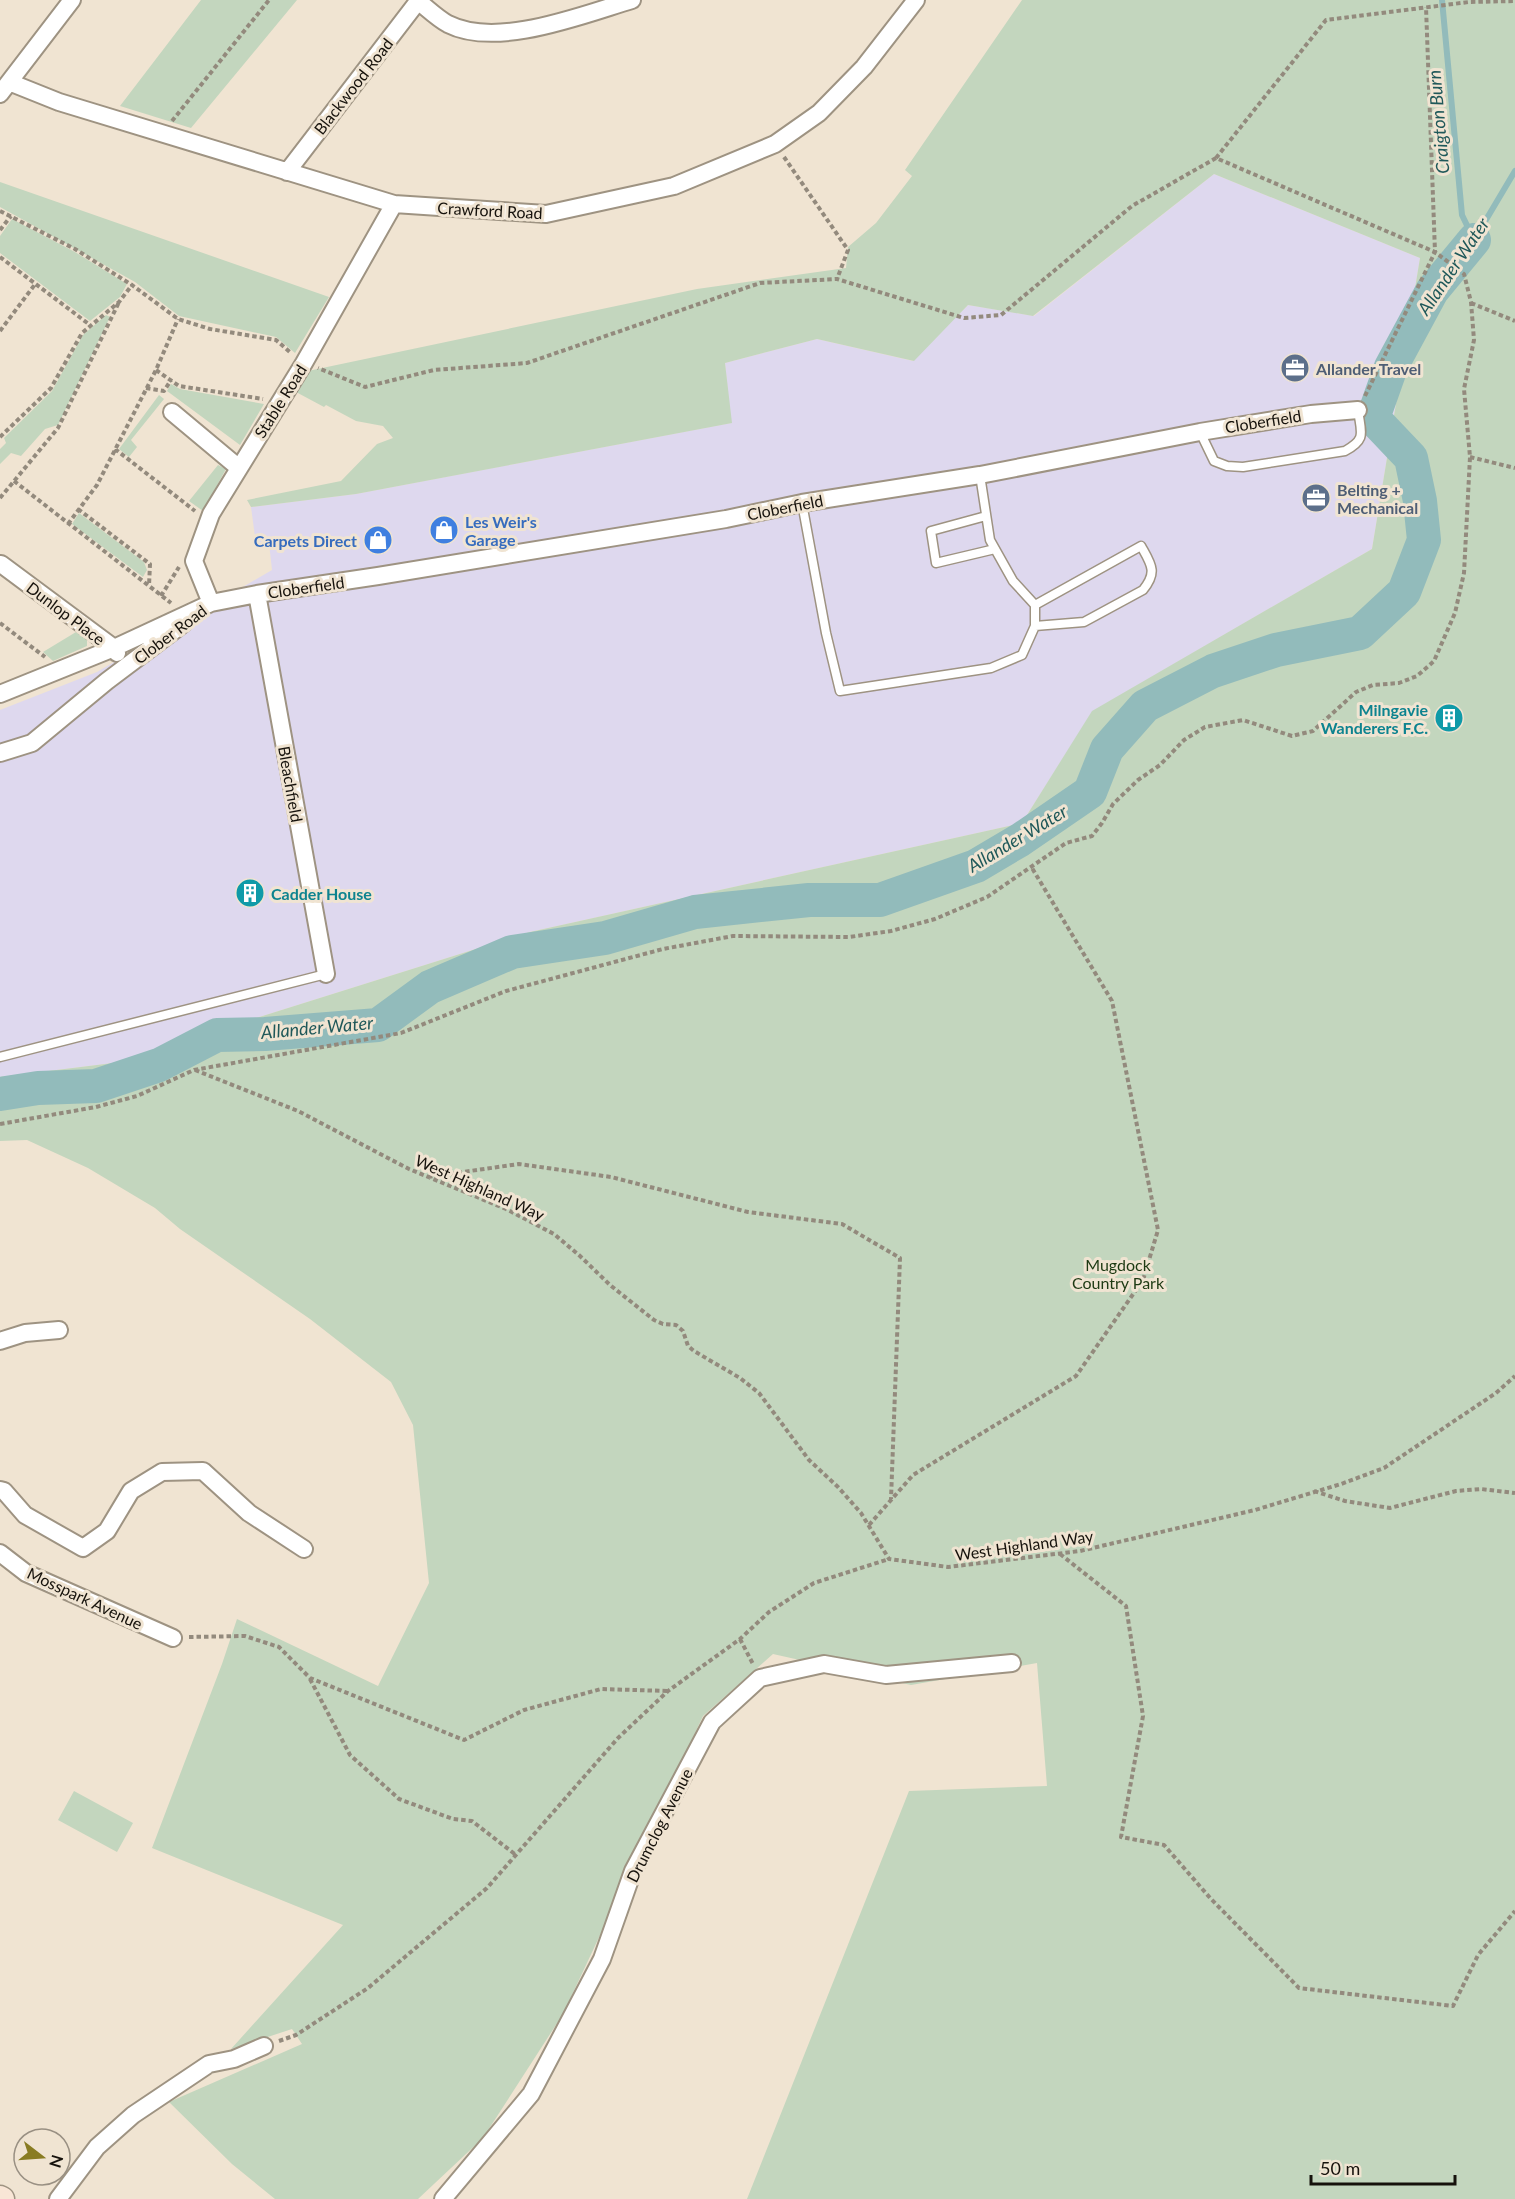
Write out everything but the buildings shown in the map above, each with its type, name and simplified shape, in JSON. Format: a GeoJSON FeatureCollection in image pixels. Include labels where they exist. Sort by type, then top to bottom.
{"type":"FeatureCollection","features":[{"type":"Feature","properties":{"kind":"street"},"geometry":{"type":"LineString","coordinates":[[5,88],[72,0]]}},
{"type":"Feature","properties":{"kind":"street"},"geometry":{"type":"LineString","coordinates":[[418,1],[447,23],[475,33],[501,33],[559,22],[632,0]]}},
{"type":"Feature","properties":{"kind":"street","name":"Crawford Road"},"geometry":{"type":"LineString","coordinates":[[5,88],[59,102],[394,204],[546,214],[674,186],[775,144],[827,105],[864,67],[916,0]]}},
{"type":"Feature","properties":{"kind":"street","name":"Blackwood Road"},"geometry":{"type":"LineString","coordinates":[[287,172],[418,1]]}},
{"type":"Feature","properties":{"kind":"street","name":"Stable Road"},"geometry":{"type":"LineString","coordinates":[[212,603],[194,561],[208,521],[304,363],[394,204]]}},
{"type":"Feature","properties":{"kind":"street","name":"Cloberfield"},"geometry":{"type":"LineString","coordinates":[[212,603],[726,519],[802,503],[980,475],[1200,432],[1311,414],[1358,410]]}},
{"type":"Feature","properties":{"kind":"street"},"geometry":{"type":"LineString","coordinates":[[172,412],[239,468]]}},
{"type":"Feature","properties":{"kind":"street","name":"Dunlop Place"},"geometry":{"type":"LineString","coordinates":[[1,564],[114,648],[124,668]]}},
{"type":"Feature","properties":{"kind":"street","name":"Bleachfield"},"geometry":{"type":"LineString","coordinates":[[257,594],[326,974]]}},
{"type":"Feature","properties":{"kind":"street","name":"Clober Road"},"geometry":{"type":"LineString","coordinates":[[0,694],[114,648],[212,603]]}},
{"type":"Feature","properties":{"kind":"street","name":"Clober Road"},"geometry":{"type":"LineString","coordinates":[[0,753],[32,743],[124,668],[212,603]]}},
{"type":"Feature","properties":{"kind":"street"},"geometry":{"type":"LineString","coordinates":[[0,1341],[25,1333],[59,1330]]}},
{"type":"Feature","properties":{"kind":"street"},"geometry":{"type":"LineString","coordinates":[[0,1490],[4,1491],[24,1515],[83,1548],[107,1531],[131,1491],[162,1472],[203,1471],[249,1513],[304,1549]]}},
{"type":"Feature","properties":{"kind":"street","name":"Mosspark Avenue"},"geometry":{"type":"LineString","coordinates":[[0,1553],[26,1573],[173,1638]]}},
{"type":"Feature","properties":{"kind":"street"},"geometry":{"type":"LineString","coordinates":[[760,1678],[824,1664],[886,1675],[1012,1663]]}},
{"type":"Feature","properties":{"kind":"street","name":"Drumclog Avenue"},"geometry":{"type":"LineString","coordinates":[[443,2199],[531,2094],[602,1959],[633,1871],[712,1722],[760,1678]]}},
{"type":"Feature","properties":{"kind":"street"},"geometry":{"type":"LineString","coordinates":[[58,2199],[97,2147],[133,2115],[209,2064],[234,2059],[264,2046]]}},
{"type":"Feature","properties":{"kind":"lane"},"geometry":{"type":"LineString","coordinates":[[1200,432],[1214,461],[1227,466],[1243,467],[1345,451],[1358,444],[1361,437],[1358,410]]}},
{"type":"Feature","properties":{"kind":"lane"},"geometry":{"type":"LineString","coordinates":[[802,503],[826,633],[840,691],[991,668],[1022,655],[1035,626],[1035,605],[1013,582],[990,540],[980,475]]}},
{"type":"Feature","properties":{"kind":"lane"},"geometry":{"type":"LineString","coordinates":[[986,516],[931,531],[936,563],[995,549]]}},
{"type":"Feature","properties":{"kind":"lane"},"geometry":{"type":"LineString","coordinates":[[1035,605],[1141,546],[1152,567],[1149,582],[1143,590],[1084,622],[1035,626]]}},
{"type":"Feature","properties":{"kind":"lane"},"geometry":{"type":"LineString","coordinates":[[0,1057],[326,974]]}},
{"type":"Feature","properties":{"kind":"path"},"geometry":{"type":"LineString","coordinates":[[161,134],[269,0]]}},
{"type":"Feature","properties":{"kind":"path"},"geometry":{"type":"LineString","coordinates":[[0,211],[75,249],[132,285],[178,320],[210,329],[276,340],[304,363],[365,387],[434,370],[527,363],[760,283],[837,279],[964,318],[1001,315],[1132,207],[1216,158],[1326,20],[1455,4],[1515,1]]}},
{"type":"Feature","properties":{"kind":"path"},"geometry":{"type":"LineString","coordinates":[[1358,410],[1435,252],[1428,7]]}},
{"type":"Feature","properties":{"kind":"path"},"geometry":{"type":"LineString","coordinates":[[775,144],[848,250],[837,279]]}},
{"type":"Feature","properties":{"kind":"path"},"geometry":{"type":"LineString","coordinates":[[0,1125],[117,1102],[137,1096],[194,1070],[400,1033],[506,991],[686,945],[733,936],[849,937],[891,931],[935,919],[987,897],[1066,843],[1092,836],[1113,804],[1138,780],[1160,765],[1184,740],[1205,727],[1243,720],[1292,736],[1314,731],[1356,692],[1373,685],[1399,683],[1416,676],[1434,661],[1455,613],[1464,573],[1470,457],[1464,389],[1474,340],[1471,302],[1464,274],[1435,252],[1216,158]]}},
{"type":"Feature","properties":{"kind":"path"},"geometry":{"type":"LineString","coordinates":[[0,230],[11,216]]}},
{"type":"Feature","properties":{"kind":"path"},"geometry":{"type":"LineString","coordinates":[[0,257],[90,325]]}},
{"type":"Feature","properties":{"kind":"path"},"geometry":{"type":"LineString","coordinates":[[0,331],[36,283]]}},
{"type":"Feature","properties":{"kind":"path"},"geometry":{"type":"LineString","coordinates":[[0,498],[58,428],[119,302],[132,285]]}},
{"type":"Feature","properties":{"kind":"path"},"geometry":{"type":"LineString","coordinates":[[0,437],[51,388],[81,333],[119,302]]}},
{"type":"Feature","properties":{"kind":"path"},"geometry":{"type":"LineString","coordinates":[[1471,302],[1515,321]]}},
{"type":"Feature","properties":{"kind":"path"},"geometry":{"type":"LineString","coordinates":[[68,524],[97,485],[156,370],[178,320]]}},
{"type":"Feature","properties":{"kind":"path"},"geometry":{"type":"LineString","coordinates":[[156,370],[179,386],[280,402]]}},
{"type":"Feature","properties":{"kind":"path"},"geometry":{"type":"LineString","coordinates":[[147,388],[164,391],[171,380]]}},
{"type":"Feature","properties":{"kind":"path"},"geometry":{"type":"LineString","coordinates":[[115,449],[208,521]]}},
{"type":"Feature","properties":{"kind":"path"},"geometry":{"type":"LineString","coordinates":[[1470,457],[1515,468]]}},
{"type":"Feature","properties":{"kind":"path"},"geometry":{"type":"LineString","coordinates":[[14,481],[186,615]]}},
{"type":"Feature","properties":{"kind":"path"},"geometry":{"type":"LineString","coordinates":[[0,484],[6,489]]}},
{"type":"Feature","properties":{"kind":"path"},"geometry":{"type":"LineString","coordinates":[[78,509],[150,564],[149,587]]}},
{"type":"Feature","properties":{"kind":"path"},"geometry":{"type":"LineString","coordinates":[[0,623],[61,669]]}},
{"type":"Feature","properties":{"kind":"path"},"geometry":{"type":"LineString","coordinates":[[869,1525],[913,1475],[1076,1376],[1143,1280],[1158,1230],[1112,1001],[1032,868]]}},
{"type":"Feature","properties":{"kind":"path","name":"West Highland Way"},"geometry":{"type":"LineString","coordinates":[[194,1070],[298,1111],[409,1169],[506,1209],[554,1234],[610,1285],[654,1320],[663,1324],[676,1325],[683,1331],[688,1346],[694,1351],[740,1378],[759,1393],[809,1460],[838,1487],[869,1525],[890,1559],[948,1567],[1060,1554],[1255,1510],[1341,1484],[1384,1468],[1496,1393],[1515,1376]]}},
{"type":"Feature","properties":{"kind":"path"},"geometry":{"type":"LineString","coordinates":[[428,1177],[519,1164],[611,1177],[748,1212],[842,1224],[900,1258],[891,1500]]}},
{"type":"Feature","properties":{"kind":"path"},"geometry":{"type":"LineString","coordinates":[[1314,1491],[1345,1501],[1390,1508],[1456,1491],[1481,1489],[1515,1493]]}},
{"type":"Feature","properties":{"kind":"path"},"geometry":{"type":"LineString","coordinates":[[1060,1554],[1126,1606],[1143,1716],[1121,1837],[1164,1845],[1212,1899],[1299,1988],[1453,2006],[1478,1955],[1515,1911]]}},
{"type":"Feature","properties":{"kind":"path"},"geometry":{"type":"LineString","coordinates":[[264,2046],[296,2035],[368,1988],[487,1888],[618,1738],[668,1691],[740,1639],[769,1612],[814,1583],[890,1559]]}},
{"type":"Feature","properties":{"kind":"path"},"geometry":{"type":"LineString","coordinates":[[173,1638],[245,1636],[279,1647],[310,1678],[350,1755],[399,1799],[453,1819],[472,1821],[516,1855]]}},
{"type":"Feature","properties":{"kind":"path"},"geometry":{"type":"LineString","coordinates":[[740,1639],[760,1678]]}},
{"type":"Feature","properties":{"kind":"path"},"geometry":{"type":"LineString","coordinates":[[310,1678],[464,1740],[524,1710],[601,1689],[668,1691]]}},
{"type":"Feature","properties":{"kind":"shaded area"},"geometry":{"type":"Polygon","coordinates":[[[1214,174],[1420,258],[1372,549],[1093,711],[1022,823],[530,932],[113,1063],[0,1077],[0,710],[97,672],[272,570],[269,543],[256,544],[251,507],[356,494],[731,423],[725,363],[817,339],[913,361],[968,305],[1034,316],[1214,174]]]}},
{"type":"Feature","properties":{"kind":"green space"},"geometry":{"type":"Polygon","coordinates":[[[201,0],[297,0],[191,128],[120,106],[201,0]]]}},
{"type":"Feature","properties":{"kind":"green space","name":"Mugdock Country Park"},"geometry":{"type":"Polygon","coordinates":[[[1022,0],[1515,0],[1515,2199],[747,2199],[909,1791],[1047,1786],[1037,1663],[911,1685],[773,1654],[703,1716],[563,2014],[483,2138],[418,2199],[275,2199],[232,2164],[169,2102],[302,2044],[292,2029],[231,2049],[343,1925],[152,1848],[237,1619],[378,1686],[429,1583],[413,1425],[391,1382],[310,1319],[180,1229],[155,1208],[88,1168],[27,1140],[0,1141],[0,1077],[113,1063],[530,932],[1022,823],[1092,711],[1372,549],[1420,258],[1214,174],[1033,316],[968,305],[914,361],[817,339],[725,363],[732,423],[356,494],[251,507],[247,500],[341,481],[377,444],[393,438],[383,426],[356,421],[296,392],[308,371],[697,289],[846,268],[848,247],[876,223],[912,176],[905,170],[1022,0]]]}},
{"type":"Feature","properties":{"kind":"green space"},"geometry":{"type":"Polygon","coordinates":[[[0,182],[329,297],[295,353],[276,337],[179,316],[135,282],[0,207],[0,182]]]}},
{"type":"Feature","properties":{"kind":"green space"},"geometry":{"type":"Polygon","coordinates":[[[12,219],[75,252],[127,284],[120,297],[90,321],[0,253],[0,236],[12,219]]]}},
{"type":"Feature","properties":{"kind":"green space"},"geometry":{"type":"Polygon","coordinates":[[[106,315],[110,317],[58,425],[45,429],[21,456],[11,453],[0,464],[0,449],[6,443],[4,438],[52,391],[83,335],[106,315]]]}},
{"type":"Feature","properties":{"kind":"green space"},"geometry":{"type":"Polygon","coordinates":[[[171,384],[180,389],[264,404],[240,445],[167,391],[171,384]]]}},
{"type":"Feature","properties":{"kind":"green space"},"geometry":{"type":"Polygon","coordinates":[[[159,395],[164,399],[131,440],[137,447],[129,457],[119,449],[159,395]]]}},
{"type":"Feature","properties":{"kind":"green space"},"geometry":{"type":"Polygon","coordinates":[[[218,465],[226,469],[203,511],[189,501],[218,465]]]}},
{"type":"Feature","properties":{"kind":"green space"},"geometry":{"type":"Polygon","coordinates":[[[79,513],[144,562],[147,570],[143,577],[72,524],[79,513]]]}},
{"type":"Feature","properties":{"kind":"green space"},"geometry":{"type":"Polygon","coordinates":[[[81,629],[87,636],[87,646],[53,661],[43,652],[81,629]]]}},
{"type":"Feature","properties":{"kind":"green space"},"geometry":{"type":"Polygon","coordinates":[[[74,1791],[133,1823],[117,1852],[58,1820],[74,1791]]]}},
{"type":"Feature","properties":{"kind":"waterway","name":"Craigton Burn"},"geometry":{"type":"LineString","coordinates":[[1442,0],[1462,215],[1474,240]]}},
{"type":"Feature","properties":{"kind":"waterway","name":"Allander Water"},"geometry":{"type":"LineString","coordinates":[[1474,240],[1515,171]]}},
{"type":"Feature","properties":{"kind":"waterway","name":"Allander Water"},"geometry":{"type":"LineString","coordinates":[[0,1094],[38,1088],[96,1086],[159,1065],[217,1035],[265,1034],[378,1025],[430,987],[512,952],[605,938],[695,912],[809,900],[880,900],[976,866],[1020,840],[1090,792],[1107,749],[1145,706],[1213,671],[1276,650],[1360,633],[1404,592],[1424,540],[1420,501],[1411,458],[1373,418],[1391,367],[1432,291],[1474,240]]}},
{"type":"Feature","properties":{"kind":"place","name":"Allander Travel"},"geometry":{"type":"Point","coordinates":[1295,368]}},
{"type":"Feature","properties":{"kind":"place","name":"Belting + Mechanical"},"geometry":{"type":"Point","coordinates":[1316,498]}},
{"type":"Feature","properties":{"kind":"place","name":"Les Weir's Garage"},"geometry":{"type":"Point","coordinates":[444,530]}},
{"type":"Feature","properties":{"kind":"place","name":"Carpets Direct"},"geometry":{"type":"Point","coordinates":[378,540]}},
{"type":"Feature","properties":{"kind":"place","name":"Milngavie Wanderers F.C."},"geometry":{"type":"Point","coordinates":[1449,718]}},
{"type":"Feature","properties":{"kind":"place","name":"Cadder House"},"geometry":{"type":"Point","coordinates":[250,893]}}]}
